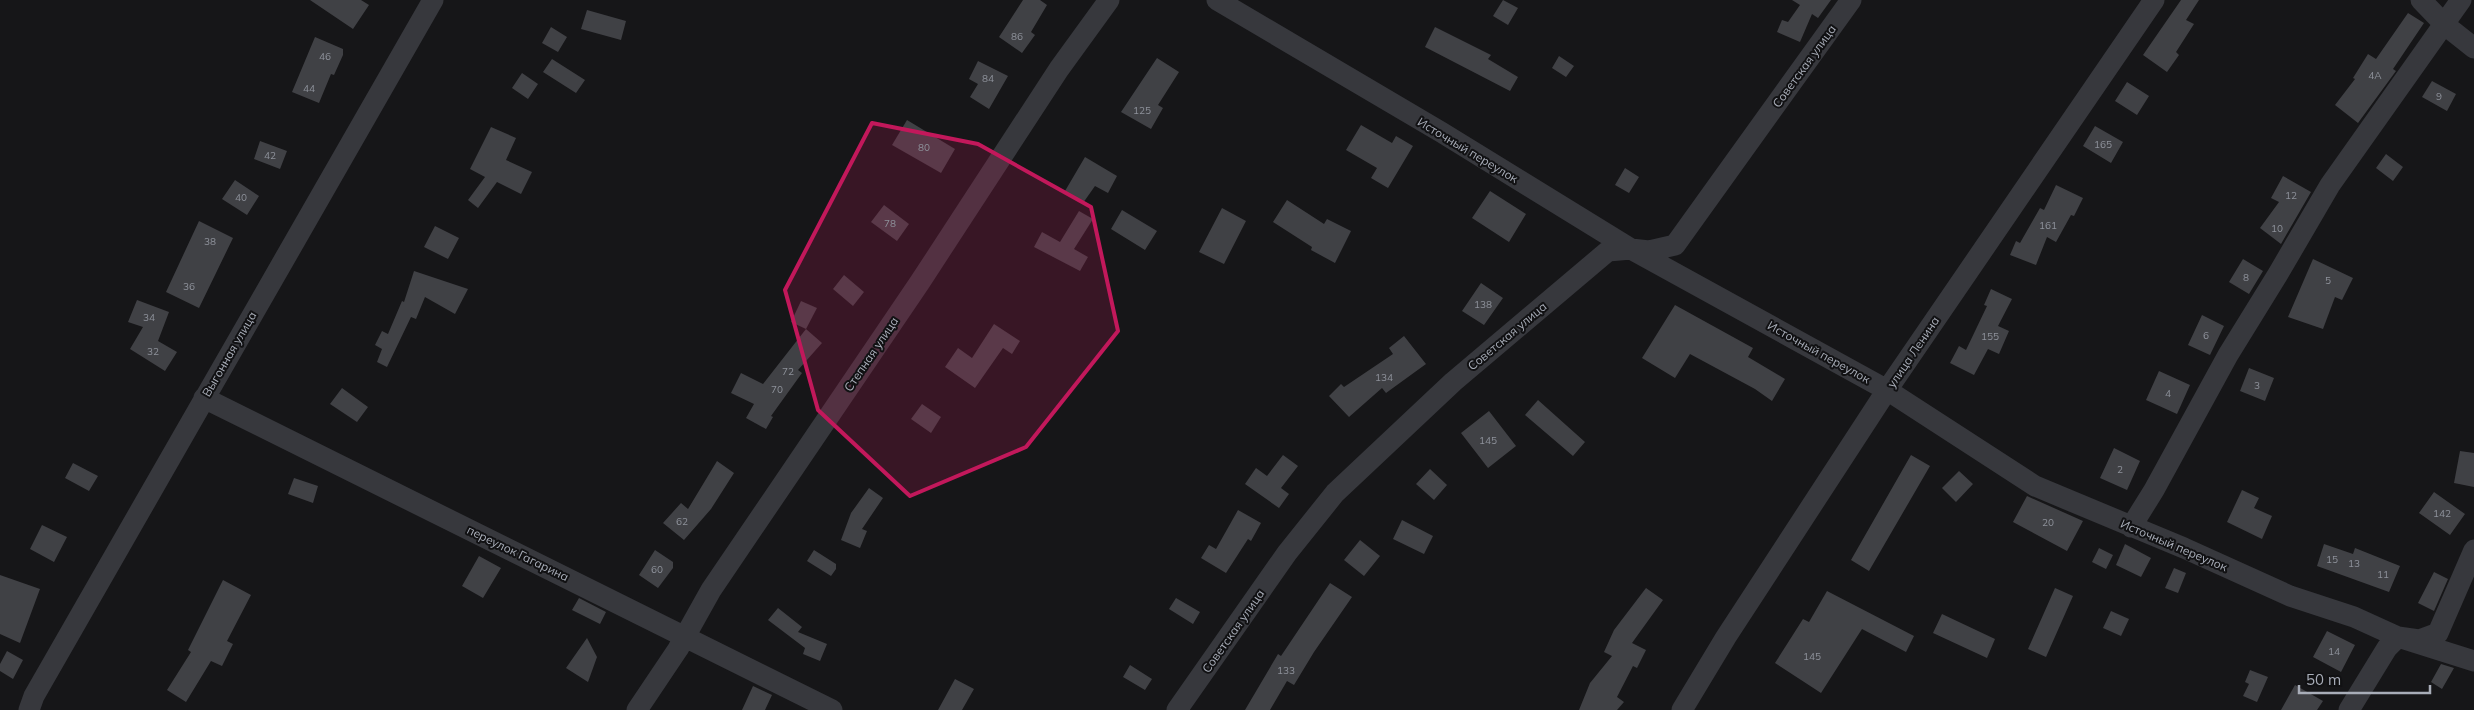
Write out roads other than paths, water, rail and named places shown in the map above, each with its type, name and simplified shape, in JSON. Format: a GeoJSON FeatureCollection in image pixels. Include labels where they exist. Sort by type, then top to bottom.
{"type":"FeatureCollection","features":[{"type":"Feature","properties":{"kind":"street","name":"Выгонная улица"},"geometry":{"type":"LineString","coordinates":[[29,710],[34,696],[433,0]]}},
{"type":"Feature","properties":{"kind":"street","name":"Степная улица"},"geometry":{"type":"LineString","coordinates":[[637,710],[685,636],[711,590],[920,282],[1059,69],[1109,0]]}},
{"type":"Feature","properties":{"kind":"street","name":"Источный переулок"},"geometry":{"type":"LineString","coordinates":[[1217,0],[1441,132],[1631,249],[1887,390],[2035,486],[2184,548],[2290,596],[2354,617],[2398,637],[2474,661]]}},
{"type":"Feature","properties":{"kind":"street","name":"Советская улица"},"geometry":{"type":"LineString","coordinates":[[1177,710],[1287,552],[1335,493],[1453,382],[1608,251],[1631,249],[1649,251],[1675,245],[1852,0]]}},
{"type":"Feature","properties":{"kind":"street","name":"улица Ленина"},"geometry":{"type":"LineString","coordinates":[[1682,710],[1726,637],[1887,390],[2154,0]]}},
{"type":"Feature","properties":{"kind":"street"},"geometry":{"type":"LineString","coordinates":[[2421,0],[2445,25],[2474,48]]}},
{"type":"Feature","properties":{"kind":"street"},"geometry":{"type":"LineString","coordinates":[[2130,527],[2154,490],[2228,355],[2330,185],[2461,0]]}},
{"type":"Feature","properties":{"kind":"street","name":"переулок Гагарина"},"geometry":{"type":"LineString","coordinates":[[204,398],[832,710]]}},
{"type":"Feature","properties":{"kind":"street"},"geometry":{"type":"LineString","coordinates":[[2350,710],[2387,648],[2398,637],[2419,640],[2438,633],[2474,550]]}}]}
